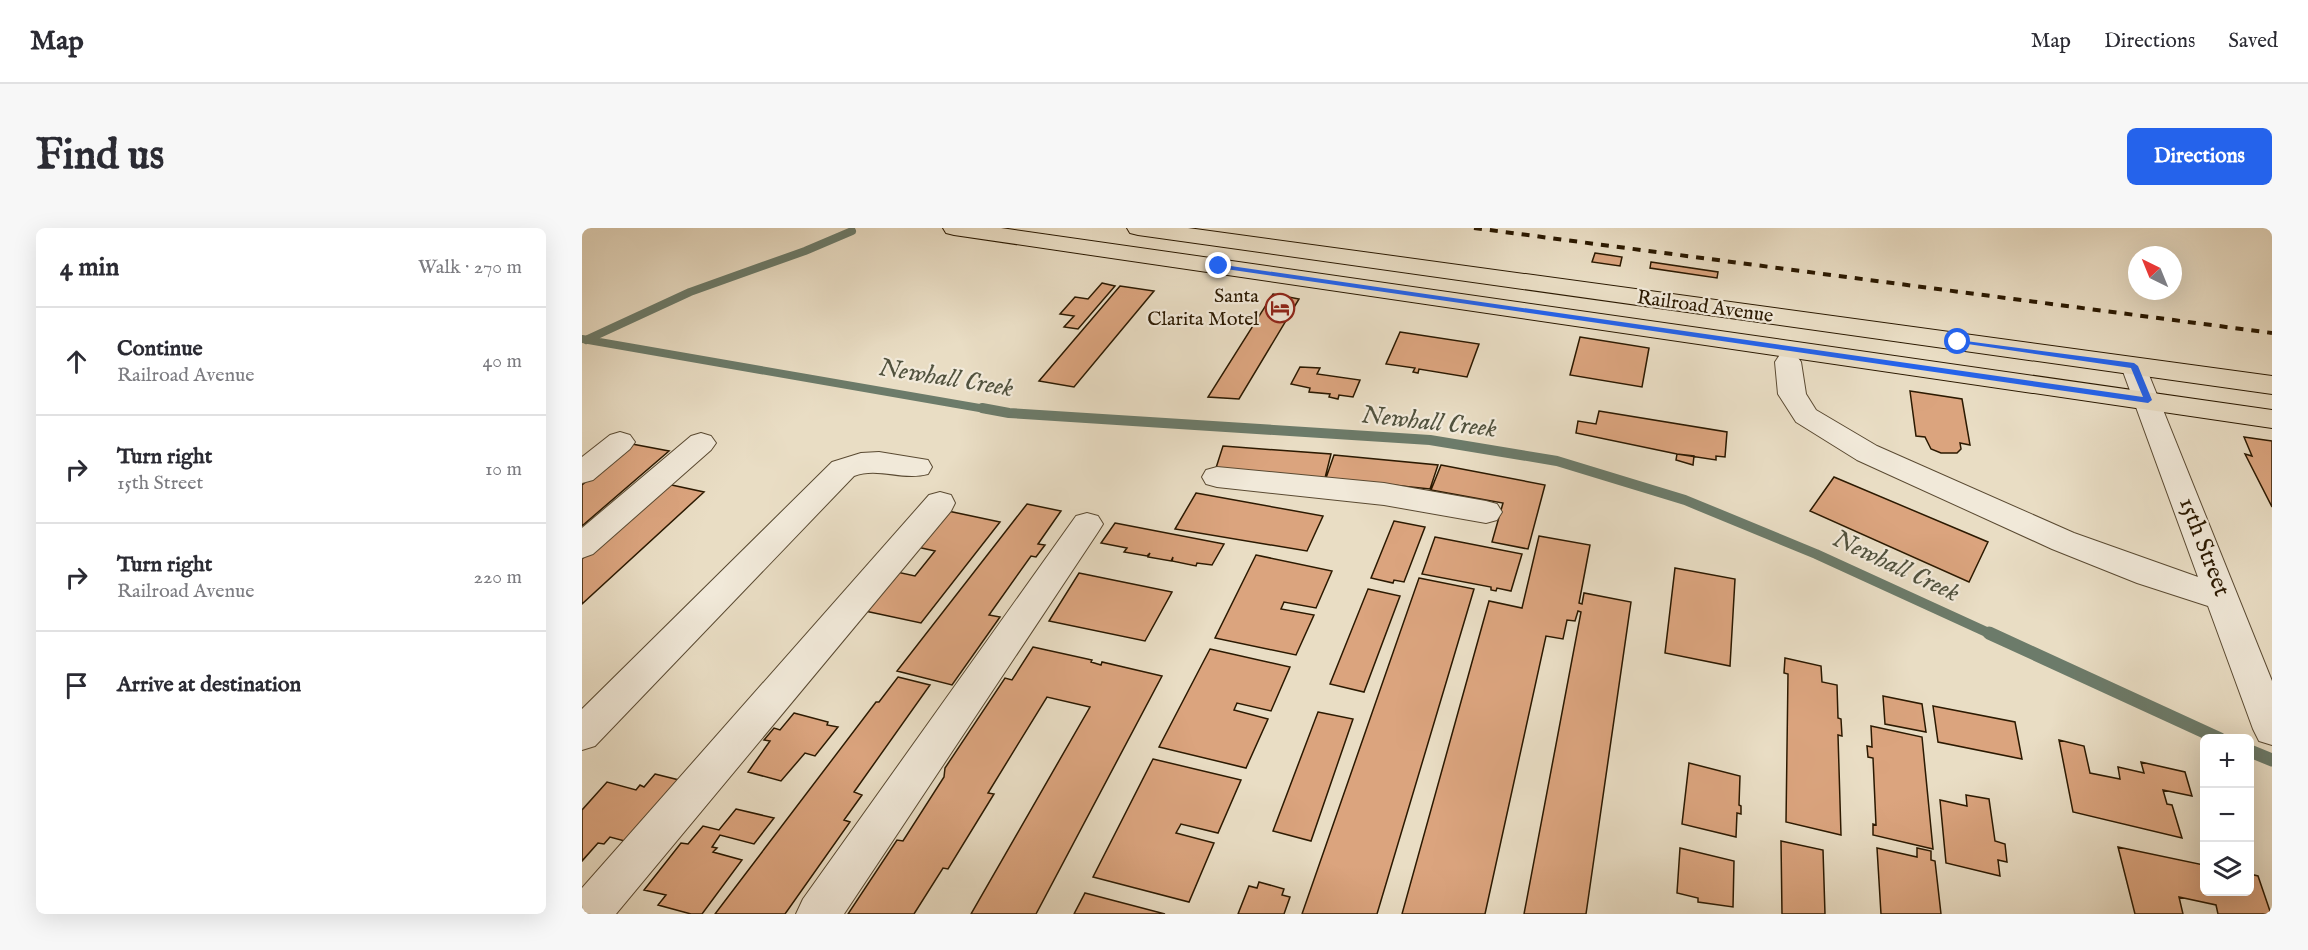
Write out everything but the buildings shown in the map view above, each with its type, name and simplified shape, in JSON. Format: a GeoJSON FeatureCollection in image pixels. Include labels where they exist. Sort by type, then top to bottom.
{"type":"FeatureCollection","features":[{"type":"Feature","properties":{"kind":"main road","name":"Railroad Avenue"},"geometry":{"type":"LineString","coordinates":[[954,228],[2272,419]]}},
{"type":"Feature","properties":{"kind":"main road","name":"Railroad Avenue"},"geometry":{"type":"LineString","coordinates":[[1138,228],[2272,385]]}},
{"type":"Feature","properties":{"kind":"main road"},"geometry":{"type":"LineString","coordinates":[[1236,268],[1266,261],[1293,261],[1409,277],[1432,270]]}},
{"type":"Feature","properties":{"kind":"street"},"geometry":{"type":"LineString","coordinates":[[1788,362],[1792,394],[1806,416],[1867,453],[2063,541],[2149,574],[2223,597]]}},
{"type":"Feature","properties":{"kind":"street","name":"15th Street"},"geometry":{"type":"LineString","coordinates":[[2134,366],[2272,729]]}},
{"type":"Feature","properties":{"kind":"street"},"geometry":{"type":"LineString","coordinates":[[582,473],[621,442]]}},
{"type":"Feature","properties":{"kind":"street"},"geometry":{"type":"LineString","coordinates":[[582,546],[701,443]]}},
{"type":"Feature","properties":{"kind":"street"},"geometry":{"type":"LineString","coordinates":[[582,734],[843,469],[856,463],[871,461],[917,467]]}},
{"type":"Feature","properties":{"kind":"street"},"geometry":{"type":"LineString","coordinates":[[1217,477],[1384,494],[1486,512]]}},
{"type":"Feature","properties":{"kind":"street"},"geometry":{"type":"LineString","coordinates":[[588,914],[940,503]]}},
{"type":"Feature","properties":{"kind":"street"},"geometry":{"type":"LineString","coordinates":[[818,914],[1087,524]]}},
{"type":"Feature","properties":{"kind":"waterway"},"geometry":{"type":"LineString","coordinates":[[586,340],[690,292],[805,251],[852,231]]}},
{"type":"Feature","properties":{"kind":"waterway","name":"Newhall Creek"},"geometry":{"type":"LineString","coordinates":[[582,339],[586,340]]}},
{"type":"Feature","properties":{"kind":"waterway","name":"Newhall Creek"},"geometry":{"type":"LineString","coordinates":[[586,340],[991,410]]}},
{"type":"Feature","properties":{"kind":"waterway","name":"Newhall Creek"},"geometry":{"type":"LineString","coordinates":[[982,408],[1009,413],[1430,440],[1557,461],[1685,500],[1816,554],[1993,635]]}},
{"type":"Feature","properties":{"kind":"waterway","name":"Newhall Creek"},"geometry":{"type":"LineString","coordinates":[[1989,633],[2209,734]]}},
{"type":"Feature","properties":{"kind":"waterway","name":"Newhall Creek"},"geometry":{"type":"LineString","coordinates":[[2254,753],[2272,760]]}},
{"type":"Feature","properties":{"kind":"railway"},"geometry":{"type":"LineString","coordinates":[[1474,228],[2272,333]]}},
{"type":"Feature","properties":{"kind":"place","name":"Santa Clarita Motel"},"geometry":{"type":"Point","coordinates":[1280,308]}},
{"type":"Feature","properties":{"kind":"route"},"geometry":{"type":"LineString","coordinates":[[1219,266],[2148,400],[2134,366],[1958,342]]}}]}
